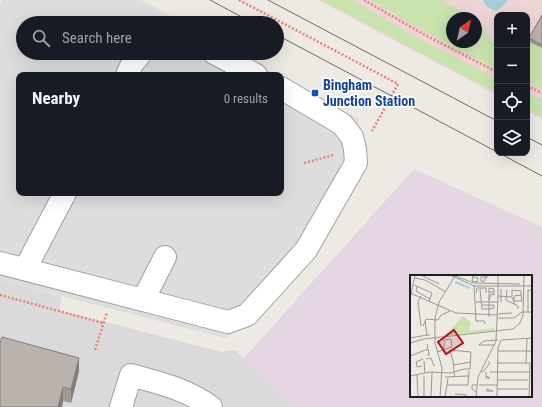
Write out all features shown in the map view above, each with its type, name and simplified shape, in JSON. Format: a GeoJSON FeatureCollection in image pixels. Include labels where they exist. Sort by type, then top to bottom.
{"type":"FeatureCollection","features":[{"type":"Feature","properties":{"kind":"street"},"geometry":{"type":"LineString","coordinates":[[128,72],[135,60]]}},
{"type":"Feature","properties":{"kind":"street"},"geometry":{"type":"LineString","coordinates":[[227,60],[250,72]]}},
{"type":"Feature","properties":{"kind":"street"},"geometry":{"type":"LineString","coordinates":[[0,263],[228,322],[247,315],[306,250],[356,163],[352,137],[342,124],[284,90]]}},
{"type":"Feature","properties":{"kind":"street"},"geometry":{"type":"LineString","coordinates":[[25,270],[63,196]]}},
{"type":"Feature","properties":{"kind":"street"},"geometry":{"type":"LineString","coordinates":[[143,300],[165,258]]}},
{"type":"Feature","properties":{"kind":"street"},"geometry":{"type":"LineString","coordinates":[[121,407],[131,375],[186,392],[200,398],[211,407]]}},
{"type":"Feature","properties":{"kind":"path"},"geometry":{"type":"LineString","coordinates":[[238,0],[268,16]]}},
{"type":"Feature","properties":{"kind":"path"},"geometry":{"type":"LineString","coordinates":[[364,0],[425,35],[494,70]]}},
{"type":"Feature","properties":{"kind":"path"},"geometry":{"type":"LineString","coordinates":[[284,24],[398,84],[364,146],[304,163]]}},
{"type":"Feature","properties":{"kind":"path"},"geometry":{"type":"LineString","coordinates":[[530,87],[542,93]]}},
{"type":"Feature","properties":{"kind":"path"},"geometry":{"type":"LineString","coordinates":[[96,350],[113,292]]}},
{"type":"Feature","properties":{"kind":"path"},"geometry":{"type":"LineString","coordinates":[[0,295],[104,323]]}},
{"type":"Feature","properties":{"kind":"shaded area"},"geometry":{"type":"Polygon","coordinates":[[[2,0],[141,0],[170,16],[16,16],[16,60],[250,60],[272,72],[16,72],[16,196],[284,196],[284,79],[358,119],[365,155],[253,321],[225,338],[0,280],[0,4],[2,0]]]}},
{"type":"Feature","properties":{"kind":"shaded area"},"geometry":{"type":"Polygon","coordinates":[[[318,0],[542,0],[542,119],[530,113],[530,12],[494,12],[494,93],[318,0]]]}},
{"type":"Feature","properties":{"kind":"shaded area"},"geometry":{"type":"Polygon","coordinates":[[[414,169],[542,227],[542,407],[293,407],[243,359],[414,169]]]}},
{"type":"Feature","properties":{"kind":"shaded area"},"geometry":{"type":"Polygon","coordinates":[[[0,280],[62,297],[59,310],[222,352],[235,350],[293,407],[0,407],[0,280]]]}},
{"type":"Feature","properties":{"kind":"green space"},"geometry":{"type":"Polygon","coordinates":[[[321,0],[353,0],[421,40],[494,77],[494,91],[321,0]]]}},
{"type":"Feature","properties":{"kind":"green space"},"geometry":{"type":"Polygon","coordinates":[[[370,0],[441,0],[464,12],[446,12],[446,43],[370,0]]]}},
{"type":"Feature","properties":{"kind":"green space"},"geometry":{"type":"Polygon","coordinates":[[[482,27],[494,43],[494,68],[455,48],[482,48],[482,27]]]}},
{"type":"Feature","properties":{"kind":"green space"},"geometry":{"type":"Polygon","coordinates":[[[530,42],[542,48],[542,89],[530,80],[530,42]]]}},
{"type":"Feature","properties":{"kind":"green space"},"geometry":{"type":"Polygon","coordinates":[[[530,94],[542,99],[542,117],[530,111],[530,94]]]}},
{"type":"Feature","properties":{"kind":"water"},"geometry":{"type":"Polygon","coordinates":[[[483,0],[508,0],[496,11],[488,7],[483,0]]]}},
{"type":"Feature","properties":{"kind":"building"},"geometry":{"type":"Polygon","coordinates":[[[542,15],[542,45],[530,39],[542,15]]]}},
{"type":"Feature","properties":{"kind":"building"},"geometry":{"type":"Polygon","coordinates":[[[2,337],[79,358],[71,389],[63,387],[58,407],[0,407],[0,343],[2,337]]]}},
{"type":"Feature","properties":{"kind":"tram line"},"geometry":{"type":"LineString","coordinates":[[210,0],[240,16]]}},
{"type":"Feature","properties":{"kind":"tram line"},"geometry":{"type":"LineString","coordinates":[[268,0],[495,120]]}},
{"type":"Feature","properties":{"kind":"tram line"},"geometry":{"type":"LineString","coordinates":[[284,39],[494,150]]}},
{"type":"Feature","properties":{"kind":"tram line"},"geometry":{"type":"LineString","coordinates":[[530,139],[542,145]]}},
{"type":"Feature","properties":{"kind":"tram line"},"geometry":{"type":"LineString","coordinates":[[505,156],[542,176]]}},
{"type":"Feature","properties":{"kind":"place","name":"Bingham Junction Station"},"geometry":{"type":"Point","coordinates":[315,93]}}]}
